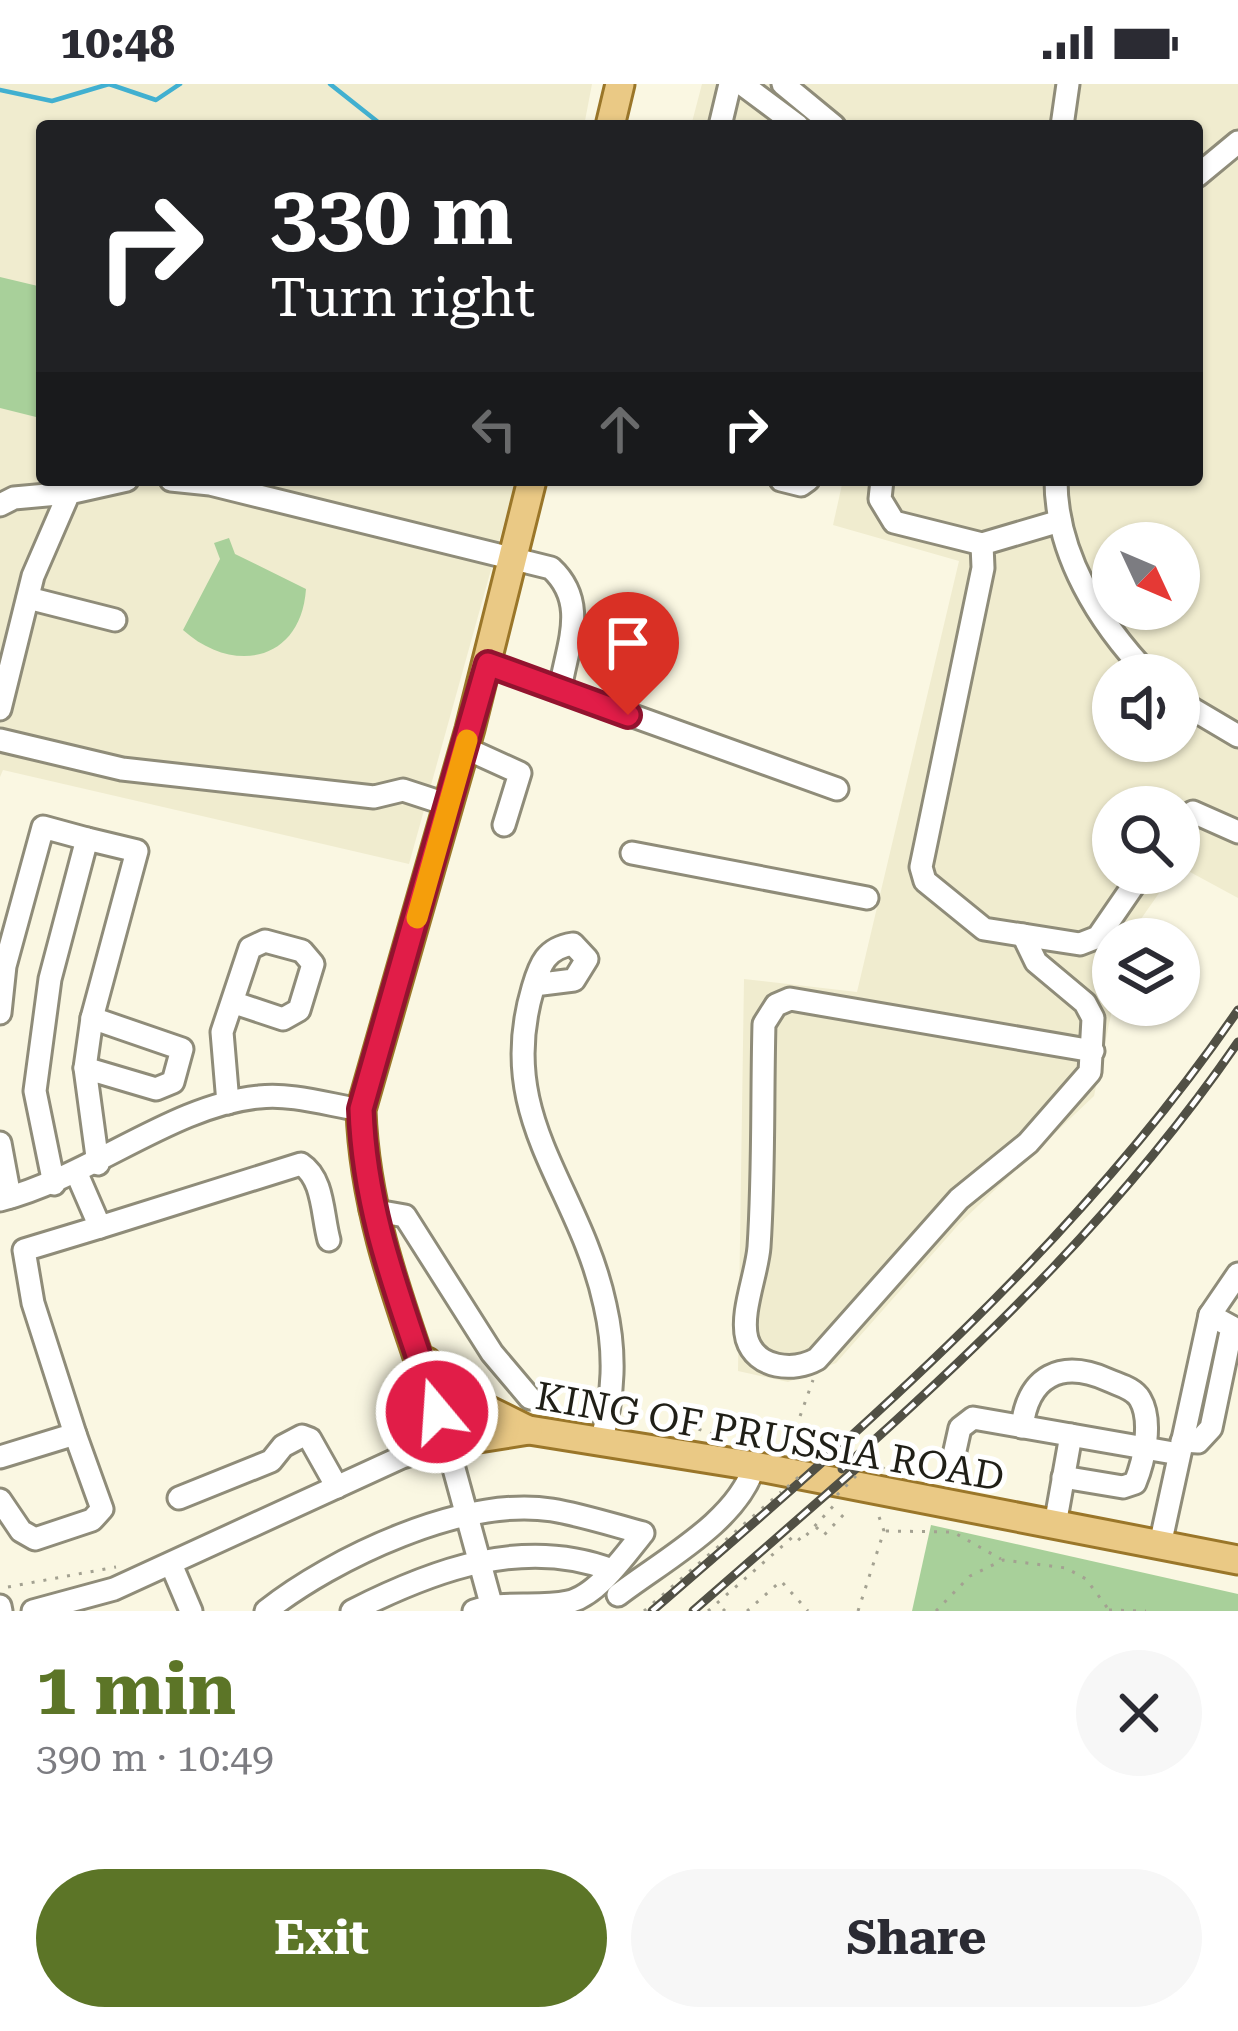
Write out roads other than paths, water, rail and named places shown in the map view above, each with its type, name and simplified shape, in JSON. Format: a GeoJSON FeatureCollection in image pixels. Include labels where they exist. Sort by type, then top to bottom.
{"type":"FeatureCollection","features":[{"type":"Feature","properties":{"kind":"main road"},"geometry":{"type":"LineString","coordinates":[[611,120],[620,84]]}},
{"type":"Feature","properties":{"kind":"main road"},"geometry":{"type":"LineString","coordinates":[[438,1446],[417,1349],[385,1264],[371,1210],[363,1174],[361,1109],[488,664],[531,486]]}},
{"type":"Feature","properties":{"kind":"main road"},"geometry":{"type":"LineString","coordinates":[[417,1349],[450,1388],[529,1430]]}},
{"type":"Feature","properties":{"kind":"main road","name":"KING OF PRUSSIA ROAD"},"geometry":{"type":"LineString","coordinates":[[438,1446],[529,1430],[754,1466],[1238,1560]]}},
{"type":"Feature","properties":{"kind":"main road"},"geometry":{"type":"LineString","coordinates":[[1207,1554],[1238,1570]]}},
{"type":"Feature","properties":{"kind":"street"},"geometry":{"type":"LineString","coordinates":[[721,120],[730,84]]}},
{"type":"Feature","properties":{"kind":"street"},"geometry":{"type":"LineString","coordinates":[[742,84],[790,120]]}},
{"type":"Feature","properties":{"kind":"street"},"geometry":{"type":"LineString","coordinates":[[783,84],[827,120]]}},
{"type":"Feature","properties":{"kind":"street"},"geometry":{"type":"LineString","coordinates":[[1063,120],[1069,84]]}},
{"type":"Feature","properties":{"kind":"street"},"geometry":{"type":"LineString","coordinates":[[1203,171],[1238,142]]}},
{"type":"Feature","properties":{"kind":"street"},"geometry":{"type":"LineString","coordinates":[[0,506],[37,494],[100,486]]}},
{"type":"Feature","properties":{"kind":"street"},"geometry":{"type":"LineString","coordinates":[[218,486],[551,568],[567,583],[575,605],[560,690]]}},
{"type":"Feature","properties":{"kind":"street"},"geometry":{"type":"LineString","coordinates":[[881,486],[880,500],[894,522],[982,544],[1060,521]]}},
{"type":"Feature","properties":{"kind":"street"},"geometry":{"type":"LineString","coordinates":[[1057,486],[1060,521],[1092,600],[1133,654]]}},
{"type":"Feature","properties":{"kind":"street"},"geometry":{"type":"LineString","coordinates":[[0,709],[28,598],[68,493]]}},
{"type":"Feature","properties":{"kind":"street"},"geometry":{"type":"LineString","coordinates":[[982,544],[983,568],[921,867],[925,881],[974,923],[1023,935],[1091,941],[1126,894]]}},
{"type":"Feature","properties":{"kind":"street"},"geometry":{"type":"LineString","coordinates":[[28,598],[116,620]]}},
{"type":"Feature","properties":{"kind":"street"},"geometry":{"type":"LineString","coordinates":[[488,664],[837,789]]}},
{"type":"Feature","properties":{"kind":"street"},"geometry":{"type":"LineString","coordinates":[[1200,713],[1238,736]]}},
{"type":"Feature","properties":{"kind":"street"},"geometry":{"type":"LineString","coordinates":[[0,740],[80,761],[178,778],[374,797],[403,790],[449,805]]}},
{"type":"Feature","properties":{"kind":"street"},"geometry":{"type":"LineString","coordinates":[[465,748],[520,773],[504,825]]}},
{"type":"Feature","properties":{"kind":"street"},"geometry":{"type":"LineString","coordinates":[[1200,815],[1238,832]]}},
{"type":"Feature","properties":{"kind":"street"},"geometry":{"type":"LineString","coordinates":[[0,1013],[3,965],[43,827],[137,851],[92,1018],[85,1069],[87,1170],[100,1227]]}},
{"type":"Feature","properties":{"kind":"street"},"geometry":{"type":"LineString","coordinates":[[54,1184],[35,1090],[50,979],[87,839]]}},
{"type":"Feature","properties":{"kind":"street"},"geometry":{"type":"LineString","coordinates":[[632,853],[867,898]]}},
{"type":"Feature","properties":{"kind":"street"},"geometry":{"type":"LineString","coordinates":[[1023,935],[1036,962],[1085,1004],[1094,1018],[1093,1051],[1090,1072],[1047,1123],[959,1199],[811,1363],[774,1365],[748,1341],[759,1248],[766,1015],[790,999],[1093,1051]]}},
{"type":"Feature","properties":{"kind":"street"},"geometry":{"type":"LineString","coordinates":[[534,985],[522,1041],[522,1084],[535,1135],[580,1218],[606,1308],[614,1360],[611,1406],[601,1442]]}},
{"type":"Feature","properties":{"kind":"street"},"geometry":{"type":"LineString","coordinates":[[228,1103],[220,1058],[232,1002]]}},
{"type":"Feature","properties":{"kind":"street"},"geometry":{"type":"LineString","coordinates":[[85,1069],[156,1089],[173,1082],[182,1058],[182,1048],[173,1042],[92,1018]]}},
{"type":"Feature","properties":{"kind":"street"},"geometry":{"type":"LineString","coordinates":[[0,1143],[5,1198],[87,1170],[176,1121],[228,1103],[264,1096],[361,1109]]}},
{"type":"Feature","properties":{"kind":"street"},"geometry":{"type":"LineString","coordinates":[[0,1500],[20,1532],[35,1538],[92,1520],[102,1509],[33,1303],[25,1250],[301,1164],[311,1171],[319,1190],[329,1240]]}},
{"type":"Feature","properties":{"kind":"street"},"geometry":{"type":"LineString","coordinates":[[371,1210],[405,1216],[492,1352],[530,1398]]}},
{"type":"Feature","properties":{"kind":"street"},"geometry":{"type":"LineString","coordinates":[[1160,1545],[1210,1315],[1238,1274]]}},
{"type":"Feature","properties":{"kind":"street"},"geometry":{"type":"LineString","coordinates":[[1022,1427],[1024,1403],[1045,1375],[1088,1371],[1134,1392],[1142,1402],[1144,1448],[1136,1483],[1123,1486],[1063,1477]]}},
{"type":"Feature","properties":{"kind":"street"},"geometry":{"type":"LineString","coordinates":[[952,1464],[960,1429],[973,1418],[1144,1448],[1180,1448]]}},
{"type":"Feature","properties":{"kind":"street"},"geometry":{"type":"LineString","coordinates":[[0,1457],[75,1434]]}},
{"type":"Feature","properties":{"kind":"street"},"geometry":{"type":"LineString","coordinates":[[1054,1525],[1071,1435]]}},
{"type":"Feature","properties":{"kind":"street"},"geometry":{"type":"LineString","coordinates":[[179,1498],[271,1461],[283,1446],[302,1436],[310,1439],[337,1487]]}},
{"type":"Feature","properties":{"kind":"street"},"geometry":{"type":"LineString","coordinates":[[266,1611],[346,1559],[469,1513],[548,1509],[643,1533],[612,1570],[572,1602],[486,1609],[469,1513],[438,1446]]}},
{"type":"Feature","properties":{"kind":"street","name":"KING OF PRUSSIA ROAD"},"geometry":{"type":"LineString","coordinates":[[33,1611],[114,1588],[438,1446]]}},
{"type":"Feature","properties":{"kind":"street"},"geometry":{"type":"LineString","coordinates":[[618,1595],[729,1508],[747,1488],[754,1466]]}},
{"type":"Feature","properties":{"kind":"street"},"geometry":{"type":"LineString","coordinates":[[352,1611],[480,1561],[574,1556],[612,1570]]}},
{"type":"Feature","properties":{"kind":"street"},"geometry":{"type":"LineString","coordinates":[[171,1564],[184,1607]]}},
{"type":"Feature","properties":{"kind":"waterway"},"geometry":{"type":"LineString","coordinates":[[109,84],[156,100],[180,84]]}},
{"type":"Feature","properties":{"kind":"waterway"},"geometry":{"type":"LineString","coordinates":[[0,90],[52,101],[109,84]]}},
{"type":"Feature","properties":{"kind":"waterway"},"geometry":{"type":"LineString","coordinates":[[330,84],[375,120]]}},
{"type":"Feature","properties":{"kind":"railway"},"geometry":{"type":"LineString","coordinates":[[652,1611],[888,1402],[1038,1254],[1176,1095],[1238,1010]]}},
{"type":"Feature","properties":{"kind":"railway"},"geometry":{"type":"LineString","coordinates":[[842,1469],[1053,1268],[1150,1158],[1238,1042]]}},
{"type":"Feature","properties":{"kind":"railway"},"geometry":{"type":"LineString","coordinates":[[693,1611],[860,1465]]}}]}
